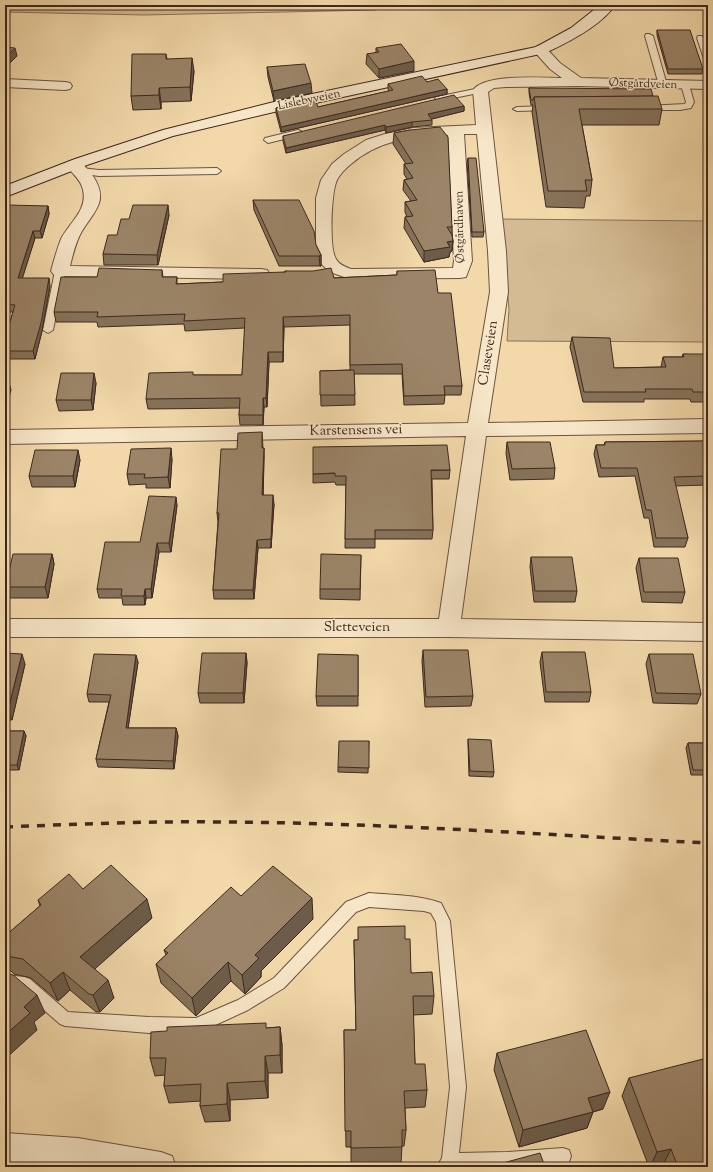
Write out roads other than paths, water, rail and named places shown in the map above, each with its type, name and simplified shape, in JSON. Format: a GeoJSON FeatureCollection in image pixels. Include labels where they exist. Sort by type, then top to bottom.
{"type":"FeatureCollection","features":[{"type":"Feature","properties":{"kind":"street","name":"Lislebyveien"},"geometry":{"type":"LineString","coordinates":[[5,192],[77,168],[160,135],[222,119],[540,50],[572,34],[594,19],[608,5]]}},
{"type":"Feature","properties":{"kind":"street"},"geometry":{"type":"LineString","coordinates":[[540,50],[555,66],[578,82]]}},
{"type":"Feature","properties":{"kind":"street","name":"Østgårdveien"},"geometry":{"type":"LineString","coordinates":[[486,87],[506,83],[578,82],[708,85]]}},
{"type":"Feature","properties":{"kind":"street"},"geometry":{"type":"LineString","coordinates":[[5,83],[65,86]]}},
{"type":"Feature","properties":{"kind":"street","name":"Claseveien"},"geometry":{"type":"LineString","coordinates":[[449,628],[477,428],[499,292],[497,251],[483,130],[486,87]]}},
{"type":"Feature","properties":{"kind":"street","name":"Østgårdhaven"},"geometry":{"type":"LineString","coordinates":[[456,131],[463,261],[460,273],[350,274],[326,271],[324,246],[325,194],[327,184],[337,168],[352,155],[379,141],[407,135],[456,131],[483,130]]}},
{"type":"Feature","properties":{"kind":"street"},"geometry":{"type":"LineString","coordinates":[[77,168],[91,186],[91,207],[85,218],[73,231],[60,271],[274,274]]}},
{"type":"Feature","properties":{"kind":"street","name":"Karstensens vei"},"geometry":{"type":"LineString","coordinates":[[5,436],[477,428],[708,426]]}},
{"type":"Feature","properties":{"kind":"street","name":"Sletteveien"},"geometry":{"type":"LineString","coordinates":[[5,628],[449,628],[708,632]]}},
{"type":"Feature","properties":{"kind":"street"},"geometry":{"type":"LineString","coordinates":[[5,1148],[78,1153],[161,1167]]}},
{"type":"Feature","properties":{"kind":"lane"},"geometry":{"type":"LineString","coordinates":[[649,36],[663,85]]}},
{"type":"Feature","properties":{"kind":"lane"},"geometry":{"type":"LineString","coordinates":[[701,38],[708,59]]}},
{"type":"Feature","properties":{"kind":"lane"},"geometry":{"type":"LineString","coordinates":[[641,108],[680,108],[688,106],[690,102],[685,85]]}},
{"type":"Feature","properties":{"kind":"lane"},"geometry":{"type":"LineString","coordinates":[[427,102],[486,87]]}},
{"type":"Feature","properties":{"kind":"lane"},"geometry":{"type":"LineString","coordinates":[[517,108],[555,108]]}},
{"type":"Feature","properties":{"kind":"lane"},"geometry":{"type":"LineString","coordinates":[[268,140],[306,131]]}},
{"type":"Feature","properties":{"kind":"lane"},"geometry":{"type":"LineString","coordinates":[[77,168],[99,173],[217,171]]}},
{"type":"Feature","properties":{"kind":"lane"},"geometry":{"type":"LineString","coordinates":[[48,330],[60,271]]}},
{"type":"Feature","properties":{"kind":"lane"},"geometry":{"type":"LineString","coordinates":[[5,982],[25,984],[65,1019],[149,1025],[196,1026],[243,1005],[278,983],[351,907],[369,900],[424,904],[436,908],[443,921],[458,1087],[448,1164],[563,1156]]}},
{"type":"Feature","properties":{"kind":"railway"},"geometry":{"type":"LineString","coordinates":[[5,827],[169,822],[285,823],[406,827],[708,843]]}}]}
